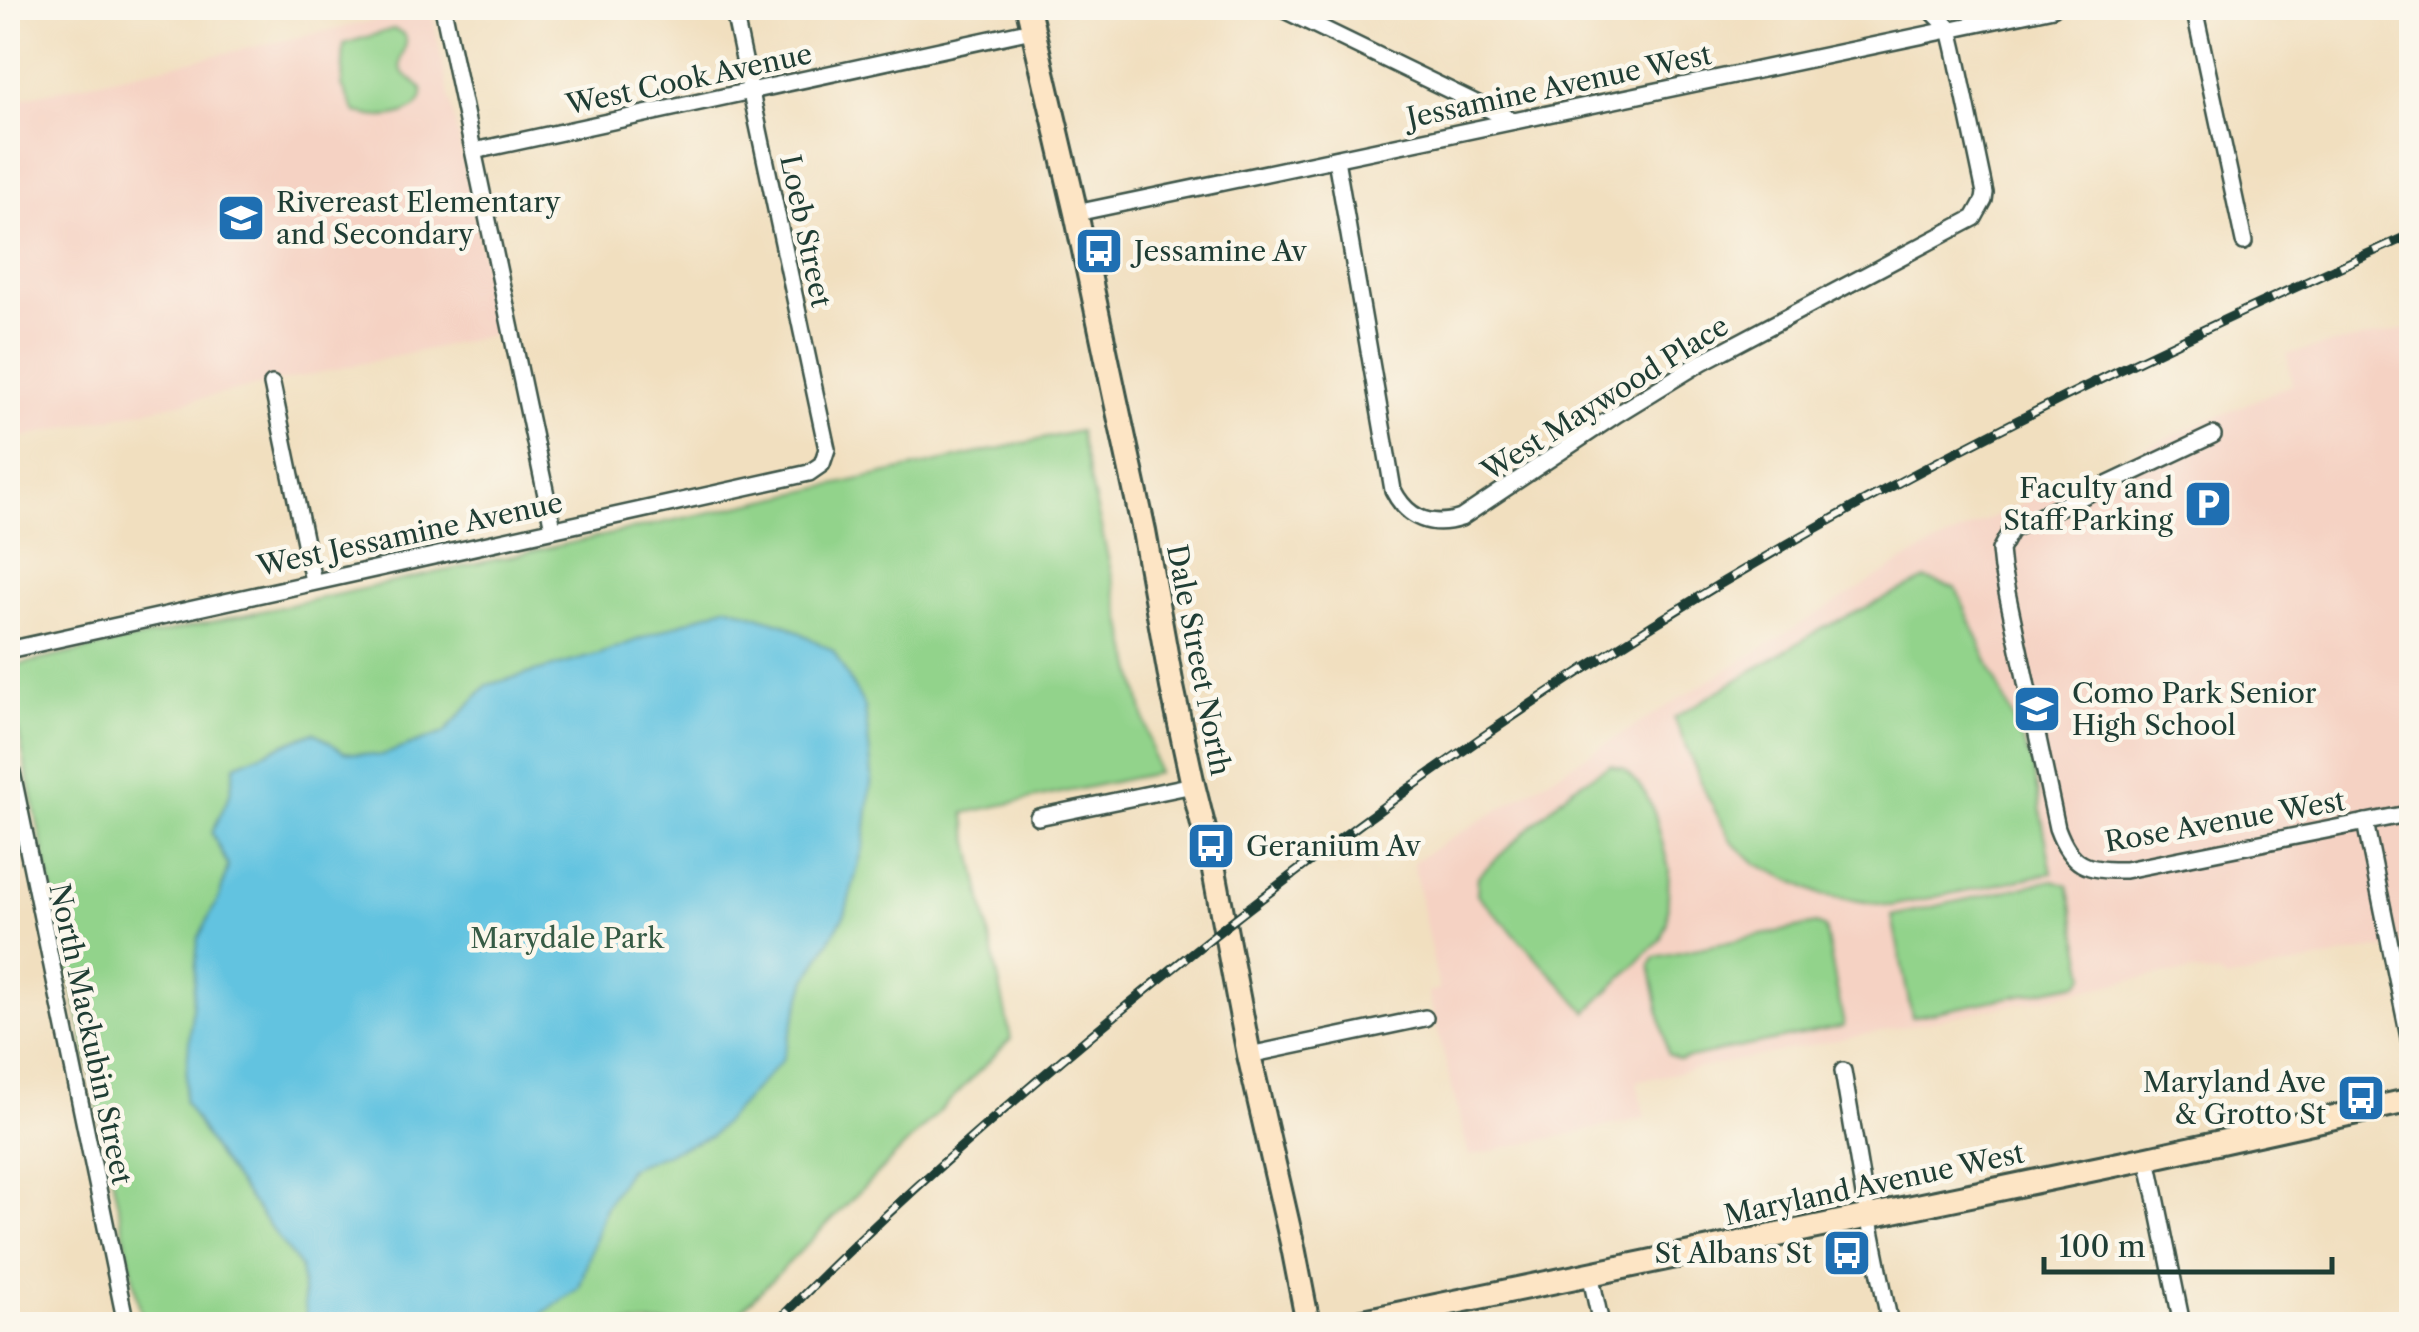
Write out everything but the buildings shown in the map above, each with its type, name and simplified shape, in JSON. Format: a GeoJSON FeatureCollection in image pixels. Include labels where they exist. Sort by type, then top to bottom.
{"type":"FeatureCollection","features":[{"type":"Feature","properties":{"kind":"main road","name":"Dale Street North"},"geometry":{"type":"LineString","coordinates":[[1030,19],[1144,531],[1192,785],[1213,865],[1249,1056],[1308,1324]]}},
{"type":"Feature","properties":{"kind":"main road","name":"Maryland Avenue West"},"geometry":{"type":"LineString","coordinates":[[1349,1324],[2412,1100]]}},
{"type":"Feature","properties":{"kind":"street"},"geometry":{"type":"LineString","coordinates":[[444,8],[553,528]]}},
{"type":"Feature","properties":{"kind":"street","name":"Loeb Street"},"geometry":{"type":"LineString","coordinates":[[733,8],[827,449],[822,464]]}},
{"type":"Feature","properties":{"kind":"street"},"geometry":{"type":"LineString","coordinates":[[1280,8],[1513,121]]}},
{"type":"Feature","properties":{"kind":"street"},"geometry":{"type":"LineString","coordinates":[[1929,8],[1950,29]]}},
{"type":"Feature","properties":{"kind":"street","name":"Jessamine Avenue West"},"geometry":{"type":"LineString","coordinates":[[1076,213],[2053,8]]}},
{"type":"Feature","properties":{"kind":"street"},"geometry":{"type":"LineString","coordinates":[[2194,8],[2244,242]]}},
{"type":"Feature","properties":{"kind":"street","name":"West Cook Avenue"},"geometry":{"type":"LineString","coordinates":[[474,151],[751,91],[1030,19]]}},
{"type":"Feature","properties":{"kind":"street","name":"West Maywood Place"},"geometry":{"type":"LineString","coordinates":[[1336,158],[1393,490],[1409,512],[1421,519],[1448,522],[1462,518],[1702,362],[1974,218],[1985,193],[1950,29]]}},
{"type":"Feature","properties":{"kind":"street"},"geometry":{"type":"LineString","coordinates":[[272,384],[313,581]]}},
{"type":"Feature","properties":{"kind":"street","name":"Rose Avenue West"},"geometry":{"type":"LineString","coordinates":[[2212,435],[2011,530],[2000,550],[2064,848],[2079,863],[2098,870],[2125,870],[2412,812]]}},
{"type":"Feature","properties":{"kind":"street","name":"West Jessamine Avenue"},"geometry":{"type":"LineString","coordinates":[[8,650],[809,473],[822,464]]}},
{"type":"Feature","properties":{"kind":"street","name":"North Mackubin Street"},"geometry":{"type":"LineString","coordinates":[[8,753],[126,1324]]}},
{"type":"Feature","properties":{"kind":"street"},"geometry":{"type":"LineString","coordinates":[[1038,817],[1192,785]]}},
{"type":"Feature","properties":{"kind":"street"},"geometry":{"type":"LineString","coordinates":[[2365,822],[2412,1052]]}},
{"type":"Feature","properties":{"kind":"street"},"geometry":{"type":"LineString","coordinates":[[1249,1056],[1425,1018]]}},
{"type":"Feature","properties":{"kind":"street"},"geometry":{"type":"LineString","coordinates":[[1843,1072],[1890,1324]]}},
{"type":"Feature","properties":{"kind":"street"},"geometry":{"type":"LineString","coordinates":[[2148,1158],[2182,1324]]}},
{"type":"Feature","properties":{"kind":"street"},"geometry":{"type":"LineString","coordinates":[[1590,1274],[1600,1324]]}},
{"type":"Feature","properties":{"kind":"shaded area","name":"Rivereast Elementary and Secondary"},"geometry":{"type":"Polygon","coordinates":[[[431,8],[499,334],[8,440],[8,101],[431,8]]]}},
{"type":"Feature","properties":{"kind":"shaded area","name":"Como Park Senior High School"},"geometry":{"type":"Polygon","coordinates":[[[2411,328],[2411,948],[2369,950],[2225,980],[2219,975],[2194,972],[2158,975],[1637,1081],[1645,1118],[1469,1156],[1428,992],[1439,990],[1413,862],[1912,556],[2050,489],[2292,384],[2287,354],[2411,328]]]}},
{"type":"Feature","properties":{"kind":"green space"},"geometry":{"type":"Polygon","coordinates":[[[393,29],[405,37],[403,72],[422,89],[422,96],[415,107],[395,116],[356,113],[342,86],[344,44],[393,29]]]}},
{"type":"Feature","properties":{"kind":"green space","name":"Marydale Park"},"geometry":{"type":"Polygon","coordinates":[[[1079,431],[1157,773],[964,813],[1011,1039],[728,1324],[143,1324],[8,682],[8,667],[1079,431]]]}},
{"type":"Feature","properties":{"kind":"green space"},"geometry":{"type":"Polygon","coordinates":[[[1925,579],[1956,588],[2032,763],[2052,873],[1891,906],[1822,895],[1757,864],[1732,842],[1707,796],[1674,718],[1821,629],[1925,579]]]}},
{"type":"Feature","properties":{"kind":"green space"},"geometry":{"type":"Polygon","coordinates":[[[1610,765],[1624,769],[1645,792],[1655,815],[1669,869],[1667,922],[1660,940],[1587,1012],[1477,894],[1478,876],[1572,788],[1610,765]]]}},
{"type":"Feature","properties":{"kind":"green space"},"geometry":{"type":"Polygon","coordinates":[[[2053,880],[2068,885],[2086,975],[2079,983],[1912,1017],[1892,916],[2053,880]]]}},
{"type":"Feature","properties":{"kind":"green space"},"geometry":{"type":"Polygon","coordinates":[[[1816,924],[1825,928],[1844,1026],[1679,1060],[1668,1054],[1650,965],[1655,957],[1816,924]]]}},
{"type":"Feature","properties":{"kind":"water"},"geometry":{"type":"Polygon","coordinates":[[[727,606],[786,625],[833,651],[865,707],[872,776],[864,845],[845,914],[807,979],[782,1060],[711,1136],[629,1168],[605,1208],[579,1288],[527,1324],[307,1324],[300,1267],[218,1157],[184,1101],[198,939],[220,895],[228,866],[212,833],[230,794],[235,765],[314,732],[344,752],[380,756],[444,733],[487,685],[600,654],[727,606]]]}},
{"type":"Feature","properties":{"kind":"railway"},"geometry":{"type":"LineString","coordinates":[[775,1324],[947,1159],[1129,1004],[1297,871],[1558,686],[1739,572],[1903,480],[2119,370],[2412,234]]}},
{"type":"Feature","properties":{"kind":"place","name":"Rivereast Elementary and Secondary"},"geometry":{"type":"Point","coordinates":[241,218]}},
{"type":"Feature","properties":{"kind":"place","name":"Jessamine Av"},"geometry":{"type":"Point","coordinates":[1099,251]}},
{"type":"Feature","properties":{"kind":"place","name":"Faculty and Staff Parking"},"geometry":{"type":"Point","coordinates":[2208,504]}},
{"type":"Feature","properties":{"kind":"place","name":"Como Park Senior High School"},"geometry":{"type":"Point","coordinates":[2037,709]}},
{"type":"Feature","properties":{"kind":"place","name":"Geranium Av"},"geometry":{"type":"Point","coordinates":[1211,846]}},
{"type":"Feature","properties":{"kind":"place","name":"Maryland Ave & Grotto St"},"geometry":{"type":"Point","coordinates":[2361,1098]}},
{"type":"Feature","properties":{"kind":"place","name":"St Albans St"},"geometry":{"type":"Point","coordinates":[1847,1253]}}]}
